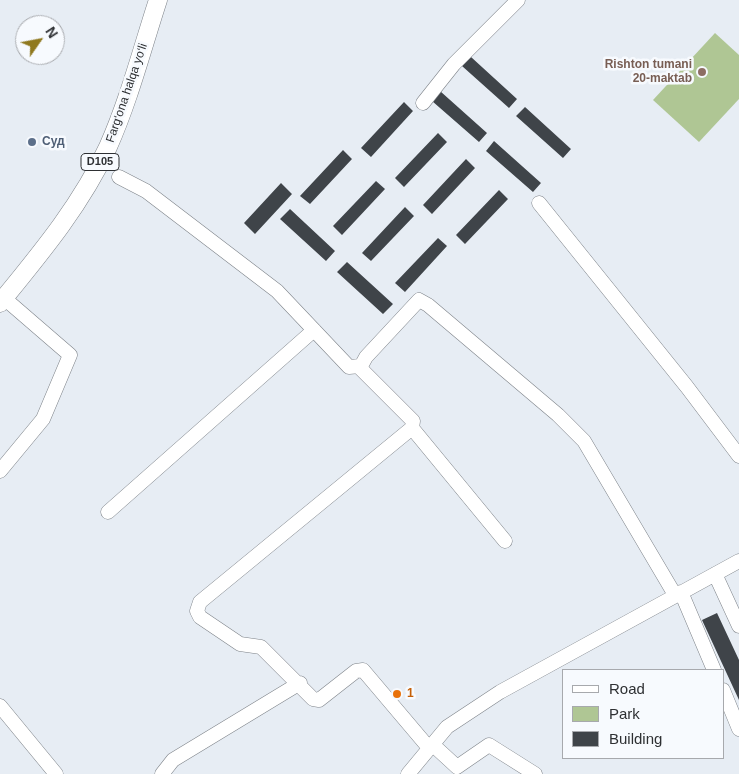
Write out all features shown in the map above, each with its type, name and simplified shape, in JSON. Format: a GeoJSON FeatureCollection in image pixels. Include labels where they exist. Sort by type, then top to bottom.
{"type":"FeatureCollection","features":[{"type":"Feature","properties":{"kind":"main road","name":"Farg‘ona halqa yo‘li"},"geometry":{"type":"LineString","coordinates":[[2,301],[64,222],[81,197],[101,161],[117,124],[158,0]]}},
{"type":"Feature","properties":{"kind":"street"},"geometry":{"type":"LineString","coordinates":[[424,103],[454,64],[518,0]]}},
{"type":"Feature","properties":{"kind":"street"},"geometry":{"type":"LineString","coordinates":[[119,177],[146,191],[238,260],[277,291],[349,367],[360,366]]}},
{"type":"Feature","properties":{"kind":"street"},"geometry":{"type":"LineString","coordinates":[[539,203],[687,387],[739,456]]}},
{"type":"Feature","properties":{"kind":"street"},"geometry":{"type":"LineString","coordinates":[[360,366],[366,356],[419,300],[428,305],[558,415],[584,441],[678,594],[714,669]]}},
{"type":"Feature","properties":{"kind":"street"},"geometry":{"type":"LineString","coordinates":[[0,471],[42,419],[70,355],[2,301]]}},
{"type":"Feature","properties":{"kind":"street"},"geometry":{"type":"LineString","coordinates":[[108,512],[314,330]]}},
{"type":"Feature","properties":{"kind":"street"},"geometry":{"type":"LineString","coordinates":[[360,366],[413,421],[412,428],[200,602],[197,610],[200,617],[240,644],[261,647],[300,683],[313,698],[319,700],[356,671],[363,670],[431,746],[457,767],[489,745],[535,774]]}},
{"type":"Feature","properties":{"kind":"street"},"geometry":{"type":"LineString","coordinates":[[412,428],[505,541]]}},
{"type":"Feature","properties":{"kind":"street"},"geometry":{"type":"LineString","coordinates":[[408,774],[447,727],[500,692],[739,561]]}},
{"type":"Feature","properties":{"kind":"street"},"geometry":{"type":"LineString","coordinates":[[714,574],[739,626]]}},
{"type":"Feature","properties":{"kind":"street"},"geometry":{"type":"LineString","coordinates":[[162,774],[173,760],[300,683]]}},
{"type":"Feature","properties":{"kind":"street"},"geometry":{"type":"LineString","coordinates":[[724,692],[739,728]]}},
{"type":"Feature","properties":{"kind":"street"},"geometry":{"type":"LineString","coordinates":[[0,706],[56,774]]}},
{"type":"Feature","properties":{"kind":"green space"},"geometry":{"type":"Polygon","coordinates":[[[715,33],[739,55],[739,99],[699,142],[653,100],[715,33]]]}},
{"type":"Feature","properties":{"kind":"building"},"geometry":{"type":"Polygon","coordinates":[[[471,57],[517,99],[509,108],[462,66],[471,57]]]}},
{"type":"Feature","properties":{"kind":"building"},"geometry":{"type":"Polygon","coordinates":[[[440,91],[487,133],[479,142],[432,101],[440,91]]]}},
{"type":"Feature","properties":{"kind":"building"},"geometry":{"type":"Polygon","coordinates":[[[404,102],[413,111],[371,157],[361,148],[404,102]]]}},
{"type":"Feature","properties":{"kind":"building"},"geometry":{"type":"Polygon","coordinates":[[[525,107],[571,149],[563,158],[516,116],[525,107]]]}},
{"type":"Feature","properties":{"kind":"building"},"geometry":{"type":"Polygon","coordinates":[[[438,133],[447,142],[404,187],[395,178],[438,133]]]}},
{"type":"Feature","properties":{"kind":"building"},"geometry":{"type":"Polygon","coordinates":[[[494,141],[541,183],[533,192],[486,151],[494,141]]]}},
{"type":"Feature","properties":{"kind":"building"},"geometry":{"type":"Polygon","coordinates":[[[343,150],[352,159],[310,204],[300,196],[343,150]]]}},
{"type":"Feature","properties":{"kind":"building"},"geometry":{"type":"Polygon","coordinates":[[[466,159],[475,168],[432,214],[423,205],[466,159]]]}},
{"type":"Feature","properties":{"kind":"building"},"geometry":{"type":"Polygon","coordinates":[[[376,181],[385,189],[342,235],[333,226],[376,181]]]}},
{"type":"Feature","properties":{"kind":"building"},"geometry":{"type":"Polygon","coordinates":[[[281,183],[292,194],[255,234],[244,223],[281,183]]]}},
{"type":"Feature","properties":{"kind":"building"},"geometry":{"type":"Polygon","coordinates":[[[499,190],[508,199],[465,244],[456,235],[499,190]]]}},
{"type":"Feature","properties":{"kind":"building"},"geometry":{"type":"Polygon","coordinates":[[[405,207],[414,216],[371,261],[362,253],[405,207]]]}},
{"type":"Feature","properties":{"kind":"building"},"geometry":{"type":"Polygon","coordinates":[[[290,209],[335,251],[326,261],[280,219],[290,209]]]}},
{"type":"Feature","properties":{"kind":"building"},"geometry":{"type":"Polygon","coordinates":[[[438,238],[447,246],[405,292],[395,283],[438,238]]]}},
{"type":"Feature","properties":{"kind":"building"},"geometry":{"type":"Polygon","coordinates":[[[347,262],[393,304],[383,314],[337,272],[347,262]]]}},
{"type":"Feature","properties":{"kind":"building"},"geometry":{"type":"Polygon","coordinates":[[[717,613],[739,660],[739,700],[702,620],[717,613]]]}},
{"type":"Feature","properties":{"kind":"place","name":"Rishton tumani 20-maktab"},"geometry":{"type":"Point","coordinates":[702,72]}},
{"type":"Feature","properties":{"kind":"place","name":"Суд"},"geometry":{"type":"Point","coordinates":[32,142]}},
{"type":"Feature","properties":{"kind":"place","name":"1"},"geometry":{"type":"Point","coordinates":[397,694]}}]}
